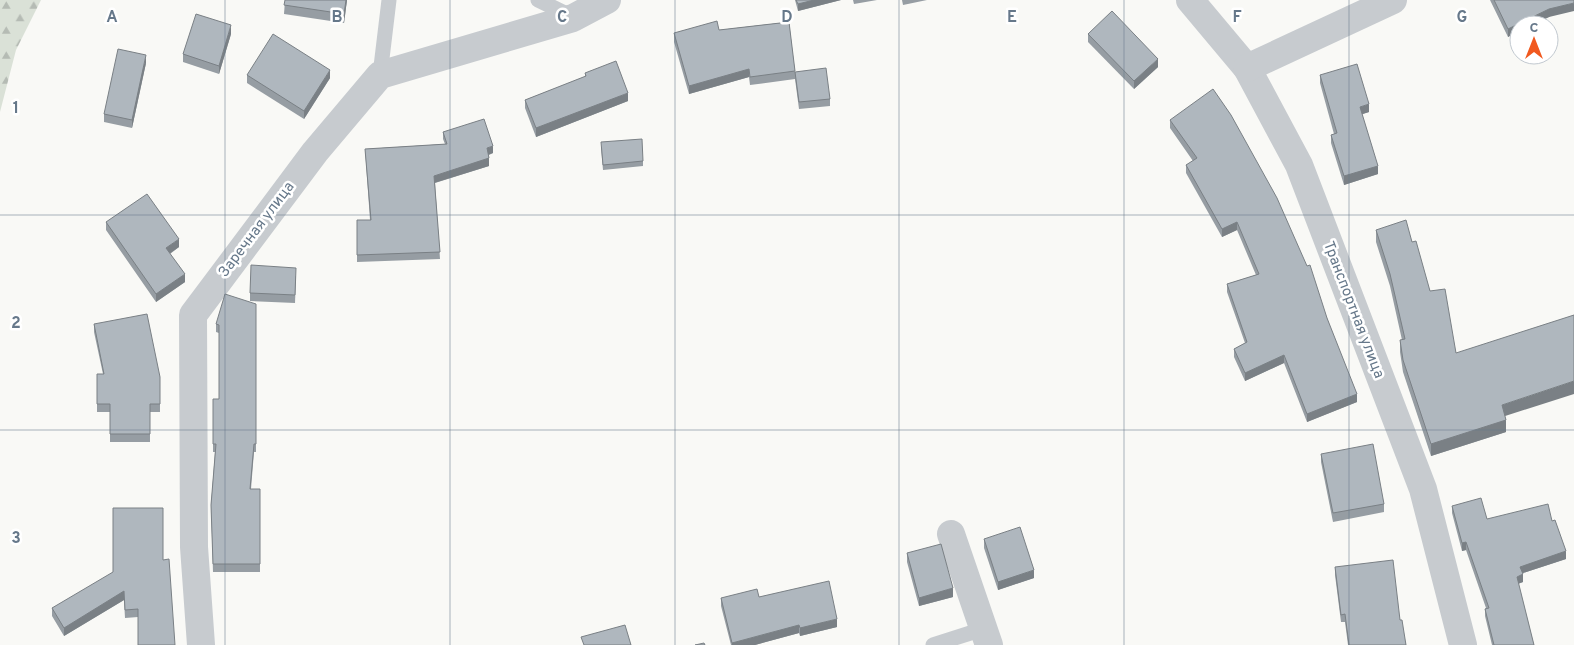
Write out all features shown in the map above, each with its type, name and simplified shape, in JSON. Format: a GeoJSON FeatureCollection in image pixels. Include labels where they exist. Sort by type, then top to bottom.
{"type":"FeatureCollection","features":[{"type":"Feature","properties":{"kind":"street"},"geometry":{"type":"LineString","coordinates":[[380,75],[573,18],[607,0]]}},
{"type":"Feature","properties":{"kind":"street","name":"Транспортная улица"},"geometry":{"type":"LineString","coordinates":[[1190,0],[1247,68],[1298,165],[1423,489],[1463,645]]}},
{"type":"Feature","properties":{"kind":"street"},"geometry":{"type":"LineString","coordinates":[[1247,68],[1393,0]]}},
{"type":"Feature","properties":{"kind":"street","name":"Заречная улица"},"geometry":{"type":"LineString","coordinates":[[201,645],[194,547],[193,315],[315,152],[380,75]]}},
{"type":"Feature","properties":{"kind":"street"},"geometry":{"type":"LineString","coordinates":[[951,534],[986,637]]}},
{"type":"Feature","properties":{"kind":"lane"},"geometry":{"type":"LineString","coordinates":[[380,75],[390,0]]}},
{"type":"Feature","properties":{"kind":"lane"},"geometry":{"type":"LineString","coordinates":[[538,0],[573,18]]}},
{"type":"Feature","properties":{"kind":"lane"},"geometry":{"type":"LineString","coordinates":[[932,645],[986,637]]}},
{"type":"Feature","properties":{"kind":"green space"},"geometry":{"type":"Polygon","coordinates":[[[0,0],[41,0],[16,50],[0,112],[0,0]]]}},
{"type":"Feature","properties":{"kind":"building"},"geometry":{"type":"Polygon","coordinates":[[[285,0],[346,0],[344,14],[284,5],[285,0]]]}},
{"type":"Feature","properties":{"kind":"building"},"geometry":{"type":"Polygon","coordinates":[[[796,0],[814,0],[798,4],[796,0]]]}},
{"type":"Feature","properties":{"kind":"building"},"geometry":{"type":"Polygon","coordinates":[[[1494,0],[1574,0],[1574,3],[1549,9],[1537,15],[1509,15],[1508,29],[1494,0]]]}},
{"type":"Feature","properties":{"kind":"building"},"geometry":{"type":"Polygon","coordinates":[[[1112,11],[1158,59],[1134,81],[1088,34],[1112,11]]]}},
{"type":"Feature","properties":{"kind":"building"},"geometry":{"type":"Polygon","coordinates":[[[196,14],[231,25],[219,66],[183,54],[196,14]]]}},
{"type":"Feature","properties":{"kind":"building"},"geometry":{"type":"Polygon","coordinates":[[[717,21],[719,30],[789,22],[795,71],[750,77],[749,69],[689,86],[674,33],[717,21]]]}},
{"type":"Feature","properties":{"kind":"building"},"geometry":{"type":"Polygon","coordinates":[[[273,34],[330,70],[304,111],[247,75],[273,34]]]}},
{"type":"Feature","properties":{"kind":"building"},"geometry":{"type":"Polygon","coordinates":[[[118,49],[146,55],[132,120],[104,114],[118,49]]]}},
{"type":"Feature","properties":{"kind":"building"},"geometry":{"type":"Polygon","coordinates":[[[616,61],[628,93],[536,128],[525,100],[586,76],[585,73],[616,61]]]}},
{"type":"Feature","properties":{"kind":"building"},"geometry":{"type":"Polygon","coordinates":[[[1357,64],[1369,104],[1360,107],[1378,166],[1344,176],[1331,135],[1337,133],[1320,75],[1357,64]]]}},
{"type":"Feature","properties":{"kind":"building"},"geometry":{"type":"Polygon","coordinates":[[[826,68],[830,99],[799,102],[795,72],[826,68]]]}},
{"type":"Feature","properties":{"kind":"building"},"geometry":{"type":"Polygon","coordinates":[[[1213,89],[1231,115],[1277,198],[1307,266],[1310,265],[1327,318],[1357,394],[1307,414],[1284,355],[1245,373],[1234,349],[1247,342],[1227,284],[1259,274],[1237,222],[1222,229],[1186,165],[1197,158],[1170,120],[1213,89]]]}},
{"type":"Feature","properties":{"kind":"building"},"geometry":{"type":"Polygon","coordinates":[[[484,119],[493,146],[487,148],[489,158],[434,176],[440,252],[357,255],[357,220],[371,220],[365,149],[447,144],[443,132],[484,119]]]}},
{"type":"Feature","properties":{"kind":"building"},"geometry":{"type":"Polygon","coordinates":[[[642,139],[643,161],[603,165],[601,142],[642,139]]]}},
{"type":"Feature","properties":{"kind":"building"},"geometry":{"type":"Polygon","coordinates":[[[147,194],[179,239],[166,248],[185,274],[156,294],[106,222],[147,194]]]}},
{"type":"Feature","properties":{"kind":"building"},"geometry":{"type":"Polygon","coordinates":[[[1406,220],[1412,242],[1416,241],[1430,291],[1445,289],[1456,353],[1574,315],[1574,381],[1502,405],[1506,420],[1431,444],[1403,360],[1400,340],[1405,339],[1390,274],[1376,230],[1406,220]]]}},
{"type":"Feature","properties":{"kind":"building"},"geometry":{"type":"Polygon","coordinates":[[[251,265],[296,268],[295,295],[250,293],[251,265]]]}},
{"type":"Feature","properties":{"kind":"building"},"geometry":{"type":"Polygon","coordinates":[[[225,294],[256,304],[256,444],[254,444],[250,489],[260,489],[260,564],[213,564],[211,505],[216,444],[213,444],[213,399],[219,399],[219,325],[216,324],[225,294]]]}},
{"type":"Feature","properties":{"kind":"building"},"geometry":{"type":"Polygon","coordinates":[[[147,314],[160,377],[160,404],[150,404],[150,434],[110,434],[110,404],[97,404],[97,374],[104,374],[94,324],[147,314]]]}},
{"type":"Feature","properties":{"kind":"building"},"geometry":{"type":"Polygon","coordinates":[[[1373,444],[1384,504],[1333,513],[1321,454],[1373,444]]]}},
{"type":"Feature","properties":{"kind":"building"},"geometry":{"type":"Polygon","coordinates":[[[1481,498],[1487,519],[1548,504],[1552,521],[1555,520],[1566,551],[1520,567],[1523,574],[1517,577],[1534,645],[1494,645],[1485,609],[1489,608],[1466,542],[1462,543],[1452,506],[1481,498]]]}},
{"type":"Feature","properties":{"kind":"building"},"geometry":{"type":"Polygon","coordinates":[[[113,508],[163,508],[163,560],[169,559],[175,645],[138,645],[138,609],[125,610],[124,591],[64,628],[52,608],[113,572],[113,508]]]}},
{"type":"Feature","properties":{"kind":"building"},"geometry":{"type":"Polygon","coordinates":[[[1020,527],[1034,570],[998,582],[984,539],[1020,527]]]}},
{"type":"Feature","properties":{"kind":"building"},"geometry":{"type":"Polygon","coordinates":[[[941,544],[953,588],[919,598],[907,553],[941,544]]]}},
{"type":"Feature","properties":{"kind":"building"},"geometry":{"type":"Polygon","coordinates":[[[1393,560],[1400,620],[1402,620],[1406,645],[1349,645],[1345,614],[1341,615],[1335,567],[1393,560]]]}},
{"type":"Feature","properties":{"kind":"building"},"geometry":{"type":"Polygon","coordinates":[[[829,581],[837,619],[800,628],[799,625],[732,643],[721,598],[757,589],[759,597],[829,581]]]}},
{"type":"Feature","properties":{"kind":"building"},"geometry":{"type":"Polygon","coordinates":[[[625,625],[631,645],[584,645],[581,637],[625,625]]]}}]}
